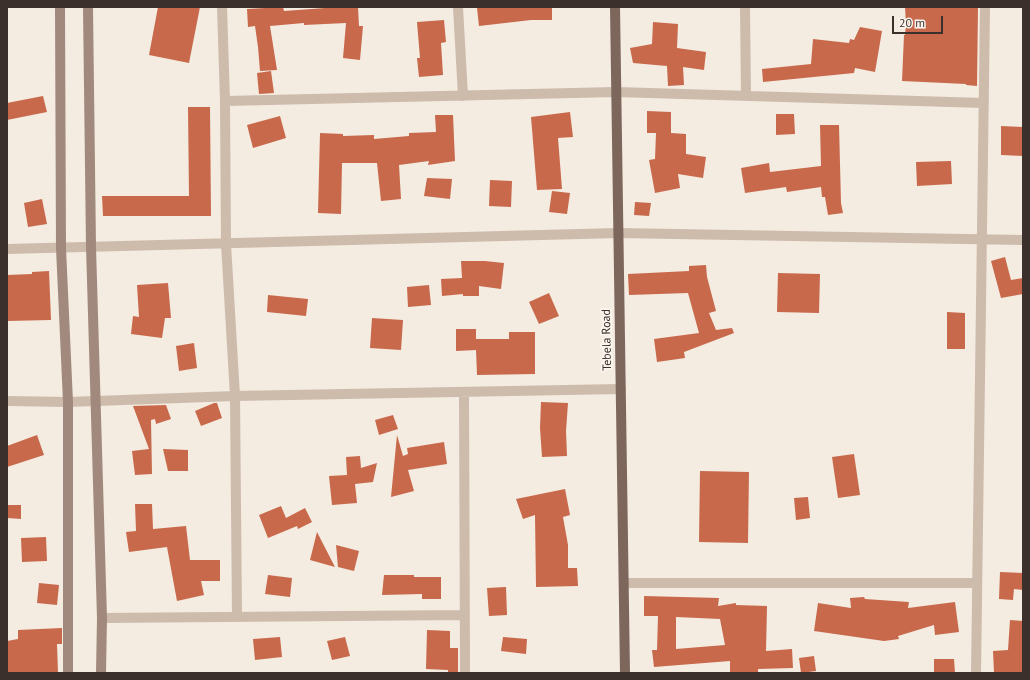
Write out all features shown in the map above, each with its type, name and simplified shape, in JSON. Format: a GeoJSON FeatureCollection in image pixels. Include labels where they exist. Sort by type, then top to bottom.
{"type":"FeatureCollection","features":[{"type":"Feature","properties":{"kind":"main road"},"geometry":{"type":"LineString","coordinates":[[60,7],[61,248],[68,402],[68,673]]}},
{"type":"Feature","properties":{"kind":"main road"},"geometry":{"type":"LineString","coordinates":[[88,7],[91,247],[102,618],[100,673]]}},
{"type":"Feature","properties":{"kind":"main road","name":"Tebela Road"},"geometry":{"type":"LineString","coordinates":[[615,7],[625,673]]}},
{"type":"Feature","properties":{"kind":"street"},"geometry":{"type":"LineString","coordinates":[[222,7],[225,101],[226,244],[235,396],[237,617]]}},
{"type":"Feature","properties":{"kind":"street"},"geometry":{"type":"LineString","coordinates":[[458,7],[463,96]]}},
{"type":"Feature","properties":{"kind":"street"},"geometry":{"type":"LineString","coordinates":[[745,7],[746,96]]}},
{"type":"Feature","properties":{"kind":"street"},"geometry":{"type":"LineString","coordinates":[[976,673],[985,7]]}},
{"type":"Feature","properties":{"kind":"street"},"geometry":{"type":"LineString","coordinates":[[225,101],[616,92],[984,103]]}},
{"type":"Feature","properties":{"kind":"street"},"geometry":{"type":"LineString","coordinates":[[7,249],[618,233],[1023,240]]}},
{"type":"Feature","properties":{"kind":"street"},"geometry":{"type":"LineString","coordinates":[[7,401],[95,402],[235,396],[621,389]]}},
{"type":"Feature","properties":{"kind":"street"},"geometry":{"type":"LineString","coordinates":[[464,393],[465,673]]}},
{"type":"Feature","properties":{"kind":"street"},"geometry":{"type":"LineString","coordinates":[[624,583],[977,583]]}},
{"type":"Feature","properties":{"kind":"street"},"geometry":{"type":"LineString","coordinates":[[102,618],[465,615]]}},
{"type":"Feature","properties":{"kind":"building"},"geometry":{"type":"Polygon","coordinates":[[[158,7],[200,7],[189,63],[149,55],[158,7]]]}},
{"type":"Feature","properties":{"kind":"building"},"geometry":{"type":"Polygon","coordinates":[[[283,7],[284,11],[358,7],[359,26],[363,26],[360,60],[343,58],[346,23],[304,25],[304,23],[270,26],[277,70],[260,71],[255,26],[248,27],[247,9],[283,7]]]}},
{"type":"Feature","properties":{"kind":"building"},"geometry":{"type":"Polygon","coordinates":[[[552,7],[552,20],[531,20],[479,26],[477,8],[552,7]]]}},
{"type":"Feature","properties":{"kind":"building"},"geometry":{"type":"Polygon","coordinates":[[[905,7],[978,7],[977,86],[966,84],[902,81],[904,35],[906,25],[905,7]]]}},
{"type":"Feature","properties":{"kind":"building"},"geometry":{"type":"Polygon","coordinates":[[[444,20],[446,42],[441,43],[443,75],[419,77],[417,58],[420,58],[417,22],[444,20]]]}},
{"type":"Feature","properties":{"kind":"building"},"geometry":{"type":"Polygon","coordinates":[[[653,22],[678,24],[677,48],[706,52],[704,70],[683,67],[684,85],[668,86],[667,66],[633,63],[630,48],[652,44],[653,22]]]}},
{"type":"Feature","properties":{"kind":"building"},"geometry":{"type":"Polygon","coordinates":[[[860,27],[882,31],[875,72],[855,68],[854,73],[763,82],[762,69],[811,64],[813,39],[849,43],[850,39],[854,40],[860,27]]]}},
{"type":"Feature","properties":{"kind":"building"},"geometry":{"type":"Polygon","coordinates":[[[271,71],[274,93],[259,94],[257,73],[271,71]]]}},
{"type":"Feature","properties":{"kind":"building"},"geometry":{"type":"Polygon","coordinates":[[[43,96],[47,112],[7,120],[7,103],[43,96]]]}},
{"type":"Feature","properties":{"kind":"building"},"geometry":{"type":"Polygon","coordinates":[[[188,107],[210,107],[211,216],[103,216],[102,196],[189,196],[188,107]]]}},
{"type":"Feature","properties":{"kind":"building"},"geometry":{"type":"Polygon","coordinates":[[[647,111],[671,112],[671,133],[686,134],[686,154],[706,157],[703,178],[678,174],[680,188],[655,193],[649,160],[655,159],[656,133],[647,133],[647,111]]]}},
{"type":"Feature","properties":{"kind":"building"},"geometry":{"type":"Polygon","coordinates":[[[570,112],[573,137],[558,138],[562,189],[537,190],[531,117],[570,112]]]}},
{"type":"Feature","properties":{"kind":"building"},"geometry":{"type":"Polygon","coordinates":[[[776,114],[794,114],[795,134],[776,135],[776,114]]]}},
{"type":"Feature","properties":{"kind":"building"},"geometry":{"type":"Polygon","coordinates":[[[435,115],[453,115],[455,161],[428,165],[429,161],[399,165],[401,199],[381,201],[377,163],[342,163],[341,214],[318,213],[320,133],[343,134],[343,136],[374,135],[374,139],[409,136],[409,133],[436,132],[435,115]]]}},
{"type":"Feature","properties":{"kind":"building"},"geometry":{"type":"Polygon","coordinates":[[[280,116],[286,138],[253,148],[247,125],[280,116]]]}},
{"type":"Feature","properties":{"kind":"building"},"geometry":{"type":"Polygon","coordinates":[[[820,125],[839,125],[841,203],[843,213],[828,215],[825,197],[822,197],[821,187],[787,192],[786,187],[745,193],[741,168],[769,163],[770,172],[821,166],[820,125]]]}},
{"type":"Feature","properties":{"kind":"building"},"geometry":{"type":"Polygon","coordinates":[[[1001,126],[1023,127],[1023,156],[1001,155],[1001,126]]]}},
{"type":"Feature","properties":{"kind":"building"},"geometry":{"type":"Polygon","coordinates":[[[951,161],[952,184],[917,186],[916,162],[951,161]]]}},
{"type":"Feature","properties":{"kind":"building"},"geometry":{"type":"Polygon","coordinates":[[[427,178],[452,179],[450,199],[424,196],[427,178]]]}},
{"type":"Feature","properties":{"kind":"building"},"geometry":{"type":"Polygon","coordinates":[[[490,180],[512,181],[511,207],[489,206],[490,180]]]}},
{"type":"Feature","properties":{"kind":"building"},"geometry":{"type":"Polygon","coordinates":[[[552,191],[570,193],[567,214],[549,212],[552,191]]]}},
{"type":"Feature","properties":{"kind":"building"},"geometry":{"type":"Polygon","coordinates":[[[42,199],[47,224],[28,227],[24,203],[42,199]]]}},
{"type":"Feature","properties":{"kind":"building"},"geometry":{"type":"Polygon","coordinates":[[[635,202],[651,203],[649,216],[634,215],[635,202]]]}},
{"type":"Feature","properties":{"kind":"building"},"geometry":{"type":"Polygon","coordinates":[[[1005,257],[1011,280],[1023,278],[1023,294],[1001,298],[991,261],[1005,257]]]}},
{"type":"Feature","properties":{"kind":"building"},"geometry":{"type":"Polygon","coordinates":[[[461,261],[504,263],[501,289],[479,286],[479,296],[463,296],[463,294],[442,296],[441,279],[462,278],[461,261]]]}},
{"type":"Feature","properties":{"kind":"building"},"geometry":{"type":"Polygon","coordinates":[[[706,265],[707,277],[716,311],[709,313],[716,330],[732,328],[734,333],[684,352],[685,358],[657,362],[654,339],[699,333],[688,293],[629,295],[628,274],[689,271],[689,266],[706,265]]]}},
{"type":"Feature","properties":{"kind":"building"},"geometry":{"type":"Polygon","coordinates":[[[49,271],[51,320],[7,321],[7,275],[32,274],[32,272],[49,271]]]}},
{"type":"Feature","properties":{"kind":"building"},"geometry":{"type":"Polygon","coordinates":[[[778,273],[820,274],[819,313],[777,312],[778,273]]]}},
{"type":"Feature","properties":{"kind":"building"},"geometry":{"type":"Polygon","coordinates":[[[168,283],[171,318],[165,318],[162,338],[131,334],[133,316],[139,317],[137,285],[168,283]]]}},
{"type":"Feature","properties":{"kind":"building"},"geometry":{"type":"Polygon","coordinates":[[[429,285],[431,305],[408,307],[407,287],[429,285]]]}},
{"type":"Feature","properties":{"kind":"building"},"geometry":{"type":"Polygon","coordinates":[[[549,293],[559,316],[539,324],[529,302],[549,293]]]}},
{"type":"Feature","properties":{"kind":"building"},"geometry":{"type":"Polygon","coordinates":[[[268,295],[308,299],[306,316],[267,312],[268,295]]]}},
{"type":"Feature","properties":{"kind":"building"},"geometry":{"type":"Polygon","coordinates":[[[947,312],[965,313],[965,349],[947,349],[947,312]]]}},
{"type":"Feature","properties":{"kind":"building"},"geometry":{"type":"Polygon","coordinates":[[[372,318],[403,320],[401,350],[370,348],[372,318]]]}},
{"type":"Feature","properties":{"kind":"building"},"geometry":{"type":"Polygon","coordinates":[[[456,329],[476,329],[476,339],[509,339],[509,332],[535,332],[535,374],[477,375],[476,350],[456,351],[456,329]]]}},
{"type":"Feature","properties":{"kind":"building"},"geometry":{"type":"Polygon","coordinates":[[[194,343],[197,368],[179,371],[176,346],[194,343]]]}},
{"type":"Feature","properties":{"kind":"building"},"geometry":{"type":"Polygon","coordinates":[[[541,402],[568,403],[566,431],[567,456],[542,457],[540,428],[541,402]]]}},
{"type":"Feature","properties":{"kind":"building"},"geometry":{"type":"Polygon","coordinates":[[[217,403],[222,418],[201,426],[195,411],[217,403]]]}},
{"type":"Feature","properties":{"kind":"building"},"geometry":{"type":"Polygon","coordinates":[[[166,405],[171,419],[156,424],[155,419],[151,420],[152,474],[135,475],[132,451],[149,449],[133,406],[166,405]]]}},
{"type":"Feature","properties":{"kind":"building"},"geometry":{"type":"Polygon","coordinates":[[[393,415],[398,429],[379,435],[375,420],[393,415]]]}},
{"type":"Feature","properties":{"kind":"building"},"geometry":{"type":"Polygon","coordinates":[[[37,435],[44,455],[7,467],[7,446],[37,435]]]}},
{"type":"Feature","properties":{"kind":"building"},"geometry":{"type":"Polygon","coordinates":[[[397,435],[403,456],[408,454],[407,448],[444,442],[447,464],[408,470],[414,491],[391,497],[397,435]]]}},
{"type":"Feature","properties":{"kind":"building"},"geometry":{"type":"Polygon","coordinates":[[[163,449],[188,450],[188,471],[168,471],[163,449]]]}},
{"type":"Feature","properties":{"kind":"building"},"geometry":{"type":"Polygon","coordinates":[[[854,454],[860,495],[838,498],[832,457],[854,454]]]}},
{"type":"Feature","properties":{"kind":"building"},"geometry":{"type":"Polygon","coordinates":[[[360,456],[361,468],[377,463],[373,482],[355,484],[357,503],[332,505],[329,476],[347,475],[346,457],[360,456]]]}},
{"type":"Feature","properties":{"kind":"building"},"geometry":{"type":"Polygon","coordinates":[[[700,471],[749,472],[748,543],[699,542],[700,471]]]}},
{"type":"Feature","properties":{"kind":"building"},"geometry":{"type":"Polygon","coordinates":[[[565,489],[570,515],[563,517],[568,545],[568,568],[577,568],[578,586],[536,587],[535,515],[523,519],[516,499],[565,489]]]}},
{"type":"Feature","properties":{"kind":"building"},"geometry":{"type":"Polygon","coordinates":[[[808,497],[810,518],[796,520],[794,498],[808,497]]]}},
{"type":"Feature","properties":{"kind":"building"},"geometry":{"type":"Polygon","coordinates":[[[135,504],[152,504],[153,529],[186,526],[190,560],[220,560],[220,581],[201,581],[204,595],[177,601],[167,547],[129,552],[126,532],[136,531],[135,504]]]}},
{"type":"Feature","properties":{"kind":"building"},"geometry":{"type":"Polygon","coordinates":[[[7,505],[21,505],[21,519],[7,518],[7,505]]]}},
{"type":"Feature","properties":{"kind":"building"},"geometry":{"type":"Polygon","coordinates":[[[281,506],[286,518],[305,508],[312,522],[298,529],[297,526],[268,538],[259,515],[281,506]]]}},
{"type":"Feature","properties":{"kind":"building"},"geometry":{"type":"Polygon","coordinates":[[[317,532],[335,567],[310,560],[317,532]]]}},
{"type":"Feature","properties":{"kind":"building"},"geometry":{"type":"Polygon","coordinates":[[[46,537],[47,561],[22,562],[21,538],[46,537]]]}},
{"type":"Feature","properties":{"kind":"building"},"geometry":{"type":"Polygon","coordinates":[[[336,545],[359,551],[354,571],[338,567],[336,545]]]}},
{"type":"Feature","properties":{"kind":"building"},"geometry":{"type":"Polygon","coordinates":[[[1000,572],[1023,573],[1023,590],[1014,589],[1013,600],[999,599],[1000,572]]]}},
{"type":"Feature","properties":{"kind":"building"},"geometry":{"type":"Polygon","coordinates":[[[268,575],[292,578],[290,597],[265,594],[268,575]]]}},
{"type":"Feature","properties":{"kind":"building"},"geometry":{"type":"Polygon","coordinates":[[[384,575],[441,577],[441,599],[422,599],[422,594],[382,595],[384,575]]]}},
{"type":"Feature","properties":{"kind":"building"},"geometry":{"type":"Polygon","coordinates":[[[39,583],[59,585],[57,605],[37,603],[39,583]]]}},
{"type":"Feature","properties":{"kind":"building"},"geometry":{"type":"Polygon","coordinates":[[[506,587],[507,615],[489,616],[487,588],[506,587]]]}},
{"type":"Feature","properties":{"kind":"building"},"geometry":{"type":"Polygon","coordinates":[[[644,596],[719,598],[718,606],[736,603],[736,605],[767,606],[766,651],[792,649],[793,668],[758,669],[758,673],[730,673],[730,661],[654,667],[652,650],[657,650],[658,616],[644,616],[644,596]],[[676,617],[676,649],[725,645],[720,619],[676,617]]]}},
{"type":"Feature","properties":{"kind":"building"},"geometry":{"type":"Polygon","coordinates":[[[864,597],[865,599],[909,602],[908,608],[955,602],[959,632],[935,635],[934,625],[898,636],[899,639],[884,641],[814,631],[818,603],[851,608],[850,598],[864,597]]]}},
{"type":"Feature","properties":{"kind":"building"},"geometry":{"type":"Polygon","coordinates":[[[1010,620],[1023,621],[1023,673],[994,673],[993,651],[1008,650],[1010,620]]]}},
{"type":"Feature","properties":{"kind":"building"},"geometry":{"type":"Polygon","coordinates":[[[62,628],[62,644],[57,644],[58,673],[7,673],[7,641],[18,639],[18,630],[62,628]]]}},
{"type":"Feature","properties":{"kind":"building"},"geometry":{"type":"Polygon","coordinates":[[[427,630],[450,631],[450,648],[458,648],[458,673],[448,673],[448,670],[426,669],[427,630]]]}},
{"type":"Feature","properties":{"kind":"building"},"geometry":{"type":"Polygon","coordinates":[[[280,637],[282,657],[255,660],[253,639],[280,637]]]}},
{"type":"Feature","properties":{"kind":"building"},"geometry":{"type":"Polygon","coordinates":[[[345,637],[350,656],[332,660],[327,641],[345,637]]]}},
{"type":"Feature","properties":{"kind":"building"},"geometry":{"type":"Polygon","coordinates":[[[503,637],[527,639],[526,654],[501,651],[503,637]]]}},
{"type":"Feature","properties":{"kind":"building"},"geometry":{"type":"Polygon","coordinates":[[[814,656],[816,671],[801,673],[799,658],[814,656]]]}},
{"type":"Feature","properties":{"kind":"building"},"geometry":{"type":"Polygon","coordinates":[[[934,659],[954,659],[955,673],[934,673],[934,659]]]}}]}
